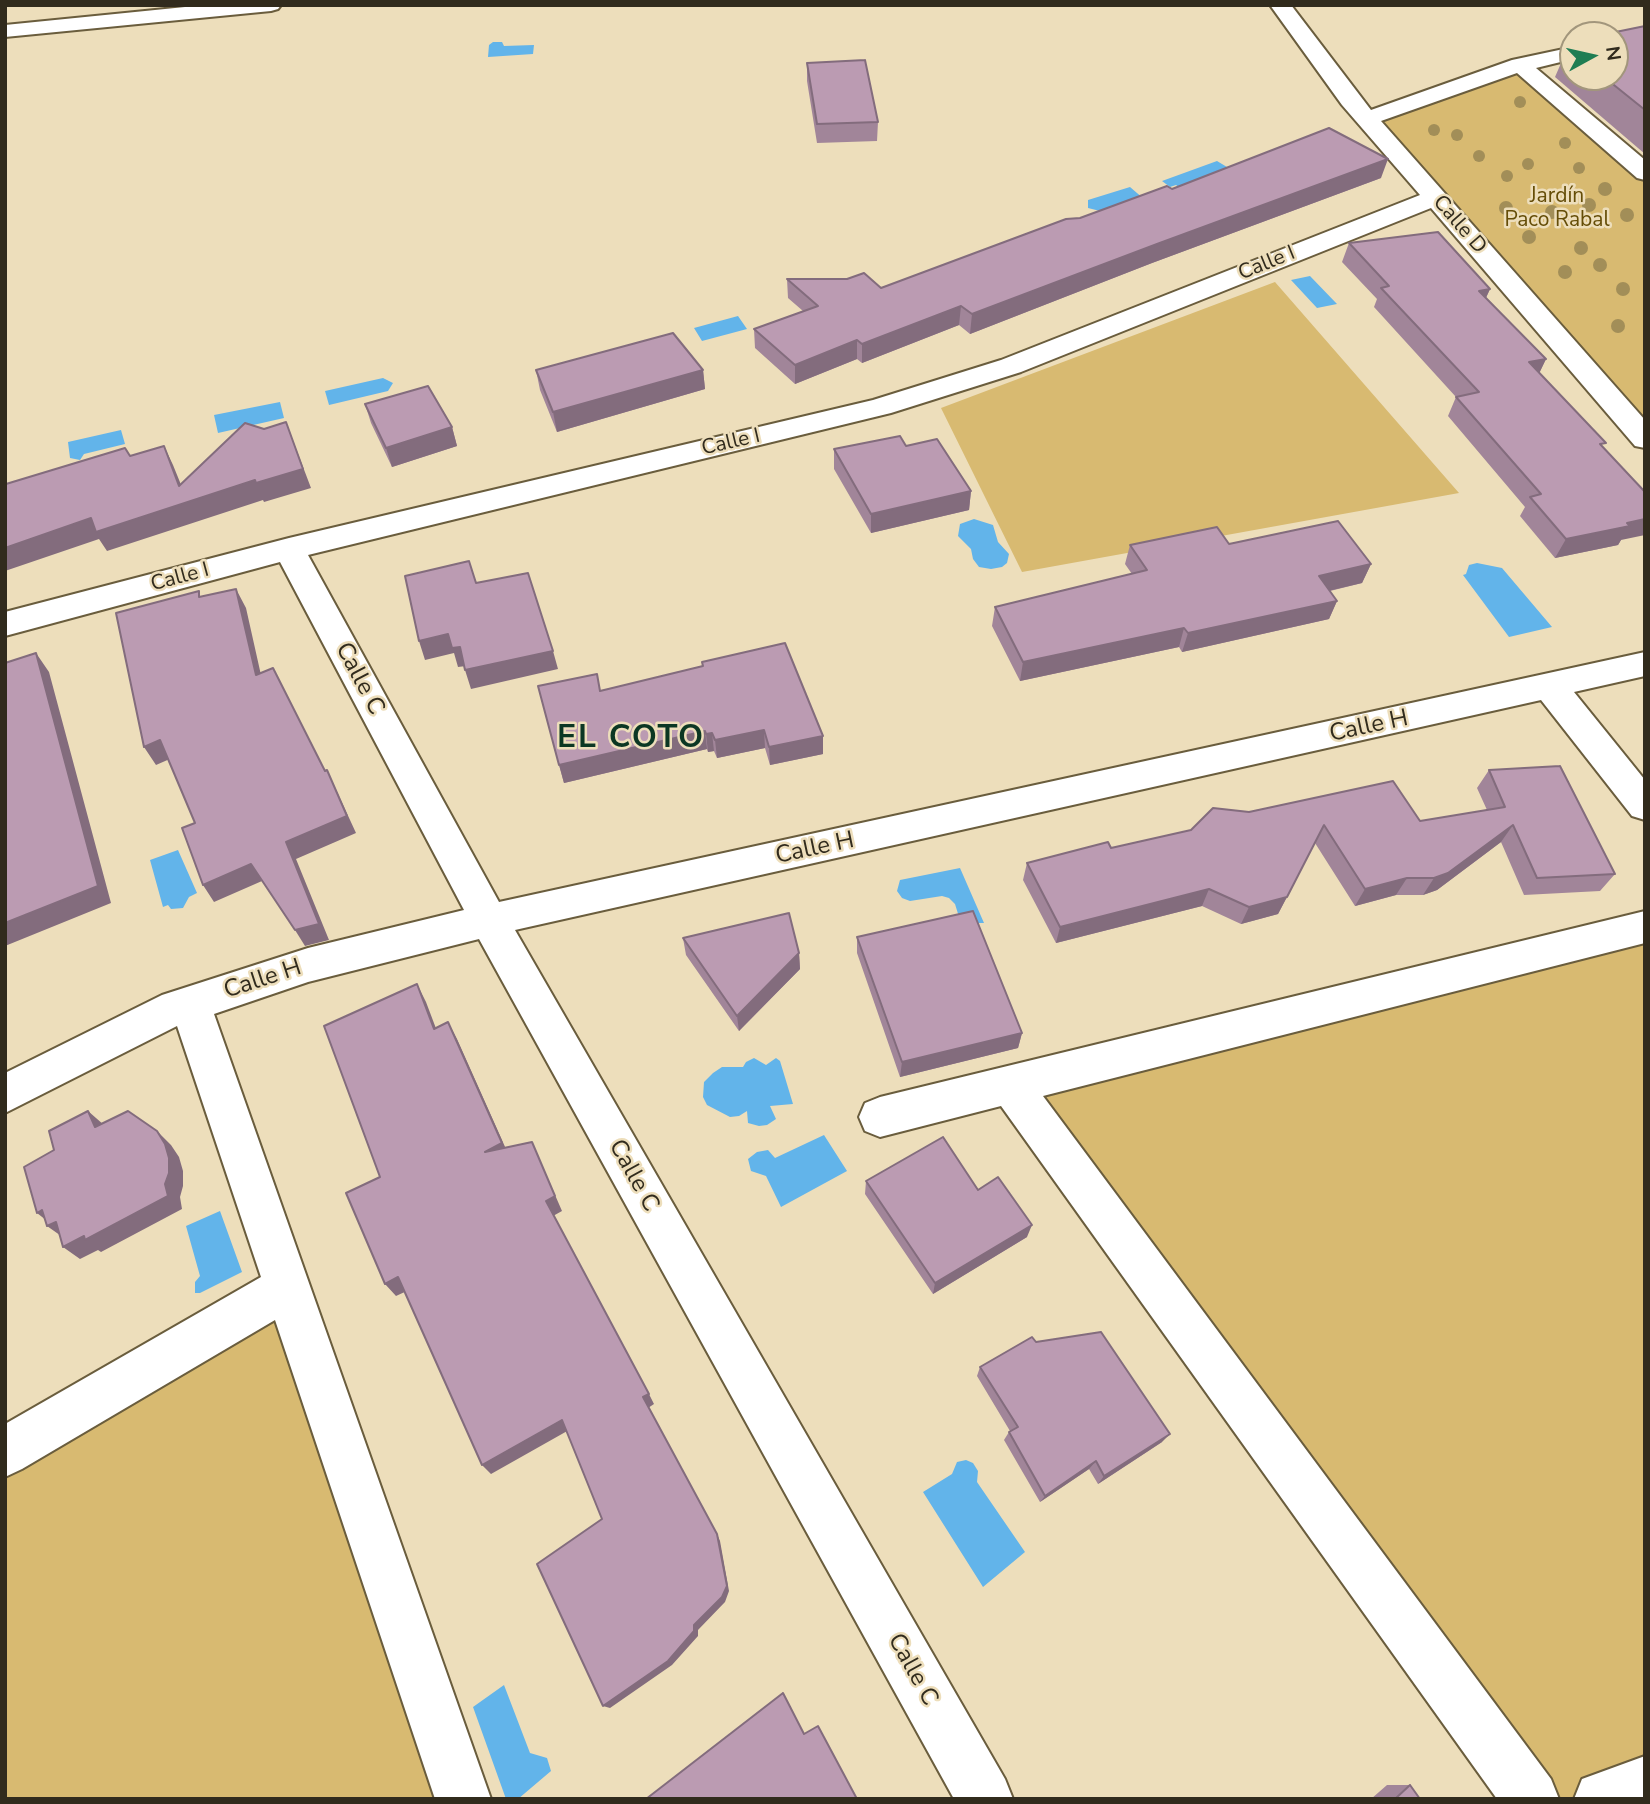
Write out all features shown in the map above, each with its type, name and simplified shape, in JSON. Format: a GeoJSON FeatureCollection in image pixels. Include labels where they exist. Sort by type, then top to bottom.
{"type":"FeatureCollection","features":[{"type":"Feature","properties":{"kind":"street"},"geometry":{"type":"LineString","coordinates":[[5,31],[271,5]]}},
{"type":"Feature","properties":{"kind":"street","name":"Calle D"},"geometry":{"type":"LineString","coordinates":[[1280,5],[1366,119],[1645,439]]}},
{"type":"Feature","properties":{"kind":"street"},"geometry":{"type":"LineString","coordinates":[[1366,119],[1520,65],[1559,56]]}},
{"type":"Feature","properties":{"kind":"street"},"geometry":{"type":"LineString","coordinates":[[1520,65],[1645,173]]}},
{"type":"Feature","properties":{"kind":"street","name":"Calle I"},"geometry":{"type":"LineString","coordinates":[[5,624],[289,549],[881,407],[1011,366],[1435,198]]}},
{"type":"Feature","properties":{"kind":"street","name":"Calle C"},"geometry":{"type":"LineString","coordinates":[[289,549],[489,920],[985,1799]]}},
{"type":"Feature","properties":{"kind":"street","name":"Calle H"},"geometry":{"type":"LineString","coordinates":[[5,1094],[162,1013],[307,965],[489,920],[1645,664]]}},
{"type":"Feature","properties":{"kind":"street"},"geometry":{"type":"LineString","coordinates":[[1550,687],[1645,806]]}},
{"type":"Feature","properties":{"kind":"street"},"geometry":{"type":"LineString","coordinates":[[880,1117],[1645,927]]}},
{"type":"Feature","properties":{"kind":"street"},"geometry":{"type":"LineString","coordinates":[[190,1003],[463,1799]]}},
{"type":"Feature","properties":{"kind":"street"},"geometry":{"type":"LineString","coordinates":[[1010,1085],[1531,1799]]}},
{"type":"Feature","properties":{"kind":"street"},"geometry":{"type":"LineString","coordinates":[[5,1452],[288,1287]]}},
{"type":"Feature","properties":{"kind":"street"},"geometry":{"type":"LineString","coordinates":[[1602,1799],[1645,1784]]}},
{"type":"Feature","properties":{"kind":"green space","name":"Jardín Paco Rabal"},"geometry":{"type":"Polygon","coordinates":[[[1520,65],[1645,173],[1645,439],[1366,119],[1520,65]]]}},
{"type":"Feature","properties":{"kind":"green space"},"geometry":{"type":"Polygon","coordinates":[[[1275,282],[1459,493],[1022,572],[941,408],[1275,282]]]}},
{"type":"Feature","properties":{"kind":"green space"},"geometry":{"type":"Polygon","coordinates":[[[1645,927],[1645,1784],[1602,1799],[1531,1799],[1010,1085],[1645,927]]]}},
{"type":"Feature","properties":{"kind":"green space"},"geometry":{"type":"Polygon","coordinates":[[[292,1302],[452,1799],[5,1799],[5,1468],[292,1302]]]}},
{"type":"Feature","properties":{"kind":"water"},"geometry":{"type":"Polygon","coordinates":[[[502,42],[504,46],[534,45],[533,54],[488,57],[489,45],[502,42]]]}},
{"type":"Feature","properties":{"kind":"water"},"geometry":{"type":"Polygon","coordinates":[[[1217,161],[1232,170],[1181,189],[1176,185],[1170,187],[1162,181],[1217,161]]]}},
{"type":"Feature","properties":{"kind":"water"},"geometry":{"type":"Polygon","coordinates":[[[1130,187],[1144,199],[1100,211],[1088,208],[1088,200],[1130,187]]]}},
{"type":"Feature","properties":{"kind":"water"},"geometry":{"type":"Polygon","coordinates":[[[1310,276],[1337,304],[1317,308],[1291,280],[1310,276]]]}},
{"type":"Feature","properties":{"kind":"water"},"geometry":{"type":"Polygon","coordinates":[[[738,316],[747,329],[702,341],[694,328],[738,316]]]}},
{"type":"Feature","properties":{"kind":"water"},"geometry":{"type":"Polygon","coordinates":[[[383,378],[393,383],[388,391],[329,405],[325,391],[383,378]]]}},
{"type":"Feature","properties":{"kind":"water"},"geometry":{"type":"Polygon","coordinates":[[[280,402],[284,418],[218,433],[214,415],[280,402]]]}},
{"type":"Feature","properties":{"kind":"water"},"geometry":{"type":"Polygon","coordinates":[[[121,430],[125,444],[84,454],[80,460],[70,458],[68,442],[121,430]]]}},
{"type":"Feature","properties":{"kind":"water"},"geometry":{"type":"Polygon","coordinates":[[[974,519],[993,525],[998,542],[1009,554],[1007,563],[1002,567],[979,567],[973,559],[971,549],[958,536],[960,524],[974,519]]]}},
{"type":"Feature","properties":{"kind":"water"},"geometry":{"type":"Polygon","coordinates":[[[1477,563],[1502,568],[1552,627],[1509,637],[1463,575],[1469,565],[1477,563]]]}},
{"type":"Feature","properties":{"kind":"water"},"geometry":{"type":"Polygon","coordinates":[[[178,850],[197,893],[189,897],[183,908],[171,909],[168,905],[163,907],[150,860],[178,850]]]}},
{"type":"Feature","properties":{"kind":"water"},"geometry":{"type":"Polygon","coordinates":[[[960,868],[984,923],[970,923],[959,917],[955,904],[949,898],[942,896],[910,901],[902,898],[897,891],[900,880],[960,868]]]}},
{"type":"Feature","properties":{"kind":"water"},"geometry":{"type":"Polygon","coordinates":[[[754,1058],[766,1065],[776,1058],[780,1061],[793,1104],[770,1106],[776,1119],[767,1125],[748,1123],[747,1111],[730,1117],[707,1105],[703,1097],[704,1082],[713,1073],[722,1067],[743,1067],[754,1058]]]}},
{"type":"Feature","properties":{"kind":"water"},"geometry":{"type":"Polygon","coordinates":[[[824,1135],[847,1171],[781,1207],[766,1176],[751,1171],[748,1159],[757,1152],[768,1150],[775,1158],[824,1135]]]}},
{"type":"Feature","properties":{"kind":"water"},"geometry":{"type":"Polygon","coordinates":[[[220,1211],[242,1272],[195,1293],[195,1282],[200,1276],[186,1226],[220,1211]]]}},
{"type":"Feature","properties":{"kind":"water"},"geometry":{"type":"Polygon","coordinates":[[[966,1460],[973,1463],[978,1471],[977,1482],[1025,1552],[983,1587],[923,1492],[952,1474],[957,1462],[966,1460]]]}},
{"type":"Feature","properties":{"kind":"water"},"geometry":{"type":"Polygon","coordinates":[[[504,1685],[530,1753],[547,1758],[551,1771],[518,1799],[506,1799],[473,1707],[504,1685]]]}},
{"type":"Feature","properties":{"kind":"building"},"geometry":{"type":"Polygon","coordinates":[[[1645,26],[1645,110],[1621,91],[1629,91],[1629,29],[1645,26]]]}},
{"type":"Feature","properties":{"kind":"building"},"geometry":{"type":"Polygon","coordinates":[[[865,60],[878,122],[817,124],[807,63],[865,60]]]}},
{"type":"Feature","properties":{"kind":"building"},"geometry":{"type":"Polygon","coordinates":[[[1329,128],[1388,159],[972,314],[961,306],[862,344],[857,340],[795,365],[754,329],[818,306],[787,279],[847,279],[864,273],[881,288],[1066,219],[1080,218],[1167,186],[1172,189],[1329,128]]]}},
{"type":"Feature","properties":{"kind":"building"},"geometry":{"type":"Polygon","coordinates":[[[1438,232],[1490,289],[1479,291],[1546,359],[1529,362],[1606,443],[1600,444],[1645,492],[1645,519],[1627,523],[1630,526],[1566,539],[1530,497],[1541,494],[1456,397],[1479,392],[1381,288],[1389,286],[1349,243],[1438,232]]]}},
{"type":"Feature","properties":{"kind":"building"},"geometry":{"type":"Polygon","coordinates":[[[673,333],[703,370],[553,412],[536,370],[673,333]]]}},
{"type":"Feature","properties":{"kind":"building"},"geometry":{"type":"Polygon","coordinates":[[[428,386],[452,427],[386,448],[365,404],[428,386]]]}},
{"type":"Feature","properties":{"kind":"building"},"geometry":{"type":"Polygon","coordinates":[[[286,422],[303,469],[256,483],[255,480],[96,532],[91,518],[5,548],[5,482],[6,484],[125,448],[130,456],[164,446],[179,486],[245,423],[264,429],[286,422]]]}},
{"type":"Feature","properties":{"kind":"building"},"geometry":{"type":"Polygon","coordinates":[[[900,436],[906,446],[937,439],[971,491],[871,514],[834,449],[900,436]]]}},
{"type":"Feature","properties":{"kind":"building"},"geometry":{"type":"Polygon","coordinates":[[[1338,521],[1371,564],[1319,576],[1337,601],[1188,633],[1184,628],[1023,662],[995,607],[1147,570],[1130,545],[1217,527],[1229,544],[1338,521]]]}},
{"type":"Feature","properties":{"kind":"building"},"geometry":{"type":"Polygon","coordinates":[[[469,561],[476,583],[528,573],[553,651],[465,670],[460,647],[452,648],[448,634],[419,641],[405,576],[469,561]]]}},
{"type":"Feature","properties":{"kind":"building"},"geometry":{"type":"Polygon","coordinates":[[[236,589],[256,675],[273,668],[325,771],[327,770],[347,816],[286,842],[319,924],[295,930],[251,864],[203,885],[182,828],[195,823],[160,740],[144,747],[116,613],[199,591],[199,597],[236,589]]]}},
{"type":"Feature","properties":{"kind":"building"},"geometry":{"type":"Polygon","coordinates":[[[785,643],[823,736],[769,747],[764,730],[715,740],[712,733],[706,734],[705,731],[559,765],[538,686],[597,674],[600,691],[703,666],[702,662],[785,643]]]}},
{"type":"Feature","properties":{"kind":"building"},"geometry":{"type":"Polygon","coordinates":[[[36,653],[98,886],[5,923],[5,663],[36,653]]]}},
{"type":"Feature","properties":{"kind":"building"},"geometry":{"type":"Polygon","coordinates":[[[1560,766],[1615,874],[1537,878],[1513,825],[1448,873],[1434,878],[1407,878],[1365,889],[1324,825],[1287,897],[1249,907],[1209,889],[1060,927],[1027,863],[1108,842],[1111,848],[1191,830],[1213,808],[1249,812],[1393,781],[1420,821],[1505,807],[1489,770],[1560,766]]]}},
{"type":"Feature","properties":{"kind":"building"},"geometry":{"type":"Polygon","coordinates":[[[973,911],[1022,1033],[902,1062],[857,937],[973,911]]]}},
{"type":"Feature","properties":{"kind":"building"},"geometry":{"type":"Polygon","coordinates":[[[789,913],[799,953],[737,1016],[683,938],[789,913]]]}},
{"type":"Feature","properties":{"kind":"building"},"geometry":{"type":"Polygon","coordinates":[[[417,984],[434,1029],[448,1022],[502,1143],[485,1152],[532,1142],[555,1196],[546,1201],[649,1394],[643,1397],[717,1534],[727,1586],[722,1597],[694,1625],[694,1631],[668,1661],[603,1706],[537,1564],[602,1519],[562,1420],[482,1465],[398,1277],[385,1284],[346,1193],[380,1177],[324,1026],[417,984]]]}},
{"type":"Feature","properties":{"kind":"building"},"geometry":{"type":"Polygon","coordinates":[[[88,1111],[95,1127],[128,1111],[157,1131],[169,1158],[169,1173],[165,1184],[168,1196],[85,1240],[84,1236],[63,1247],[56,1222],[47,1226],[42,1210],[37,1213],[24,1167],[54,1150],[49,1131],[88,1111]]]}},
{"type":"Feature","properties":{"kind":"building"},"geometry":{"type":"Polygon","coordinates":[[[943,1137],[978,1190],[998,1177],[1032,1225],[935,1283],[866,1181],[943,1137]]]}},
{"type":"Feature","properties":{"kind":"building"},"geometry":{"type":"Polygon","coordinates":[[[1101,1332],[1170,1434],[1104,1476],[1096,1461],[1045,1496],[1009,1432],[1018,1427],[980,1367],[1032,1337],[1036,1342],[1101,1332]]]}},
{"type":"Feature","properties":{"kind":"building"},"geometry":{"type":"Polygon","coordinates":[[[783,1693],[804,1734],[818,1726],[857,1799],[646,1799],[783,1693]]]}},
{"type":"Feature","properties":{"kind":"building"},"geometry":{"type":"Polygon","coordinates":[[[1410,1785],[1420,1799],[1395,1799],[1410,1785]]]}},
{"type":"Feature","properties":{"kind":"district","name":"EL COTO"},"geometry":{"type":"Point","coordinates":[631,739]}}]}
